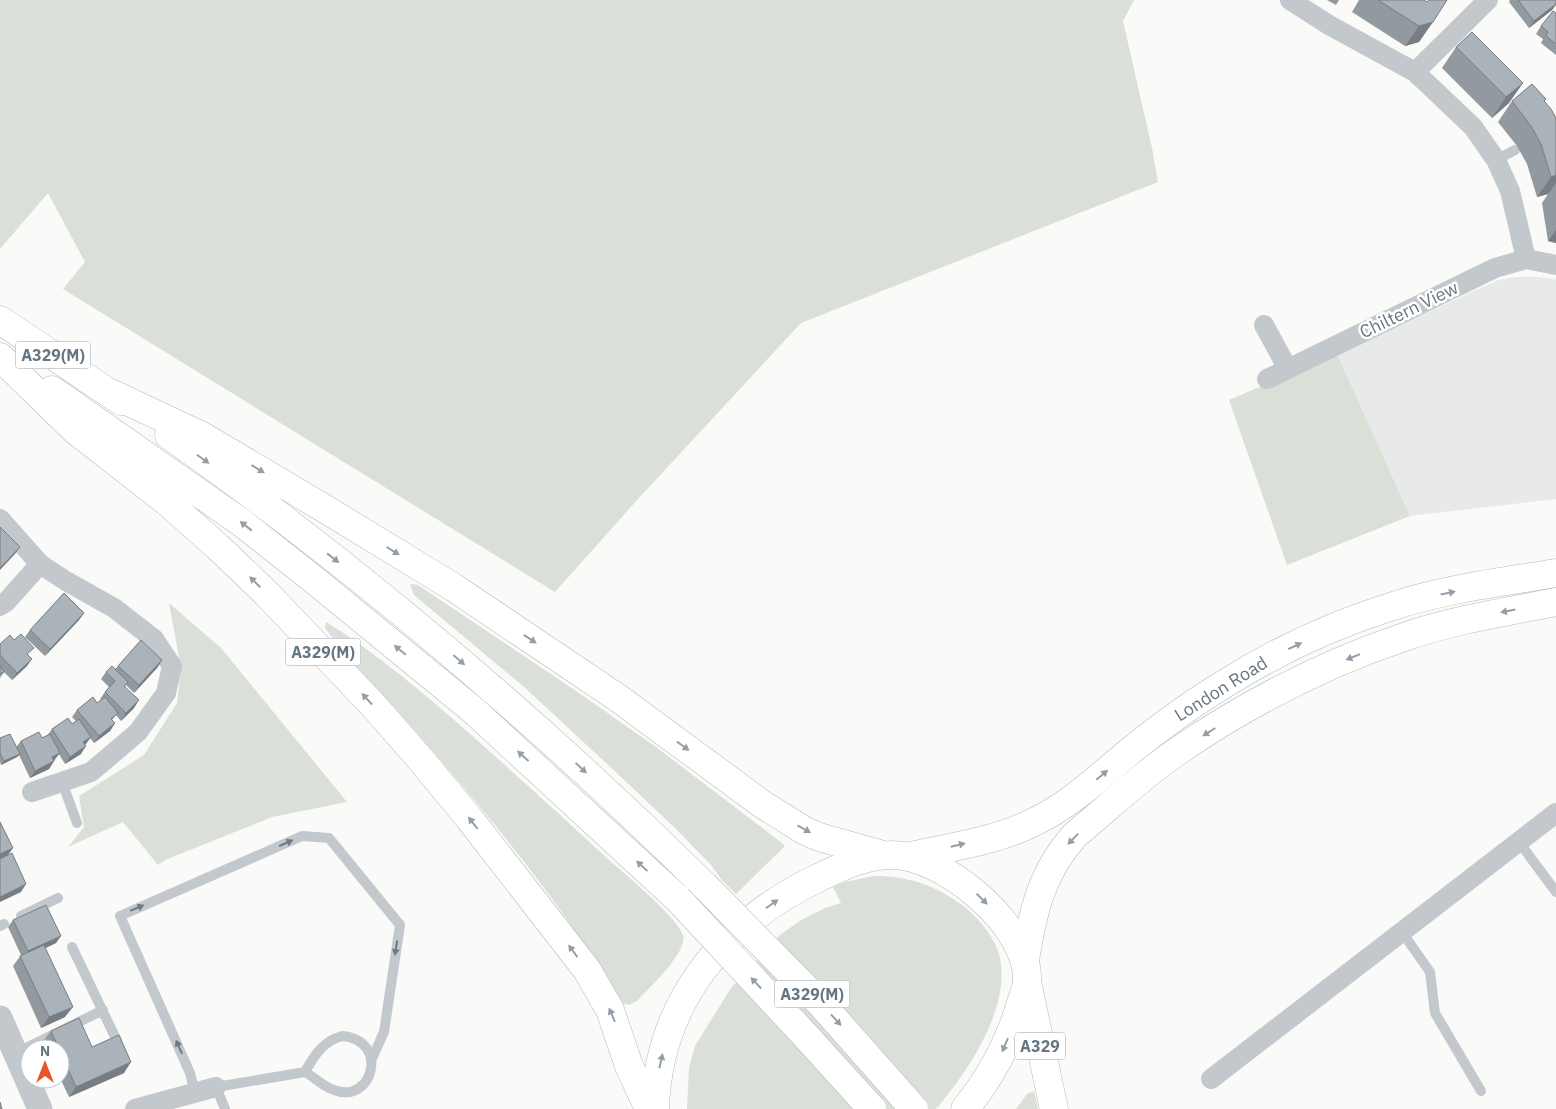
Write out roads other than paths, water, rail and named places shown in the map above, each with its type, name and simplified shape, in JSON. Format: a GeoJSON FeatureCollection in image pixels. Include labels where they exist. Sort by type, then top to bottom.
{"type":"FeatureCollection","features":[{"type":"Feature","properties":{"kind":"main road","name":"A329(M)"},"geometry":{"type":"LineString","coordinates":[[0,320],[230,478],[412,620],[543,733],[704,885],[822,1004],[914,1109]]}},
{"type":"Feature","properties":{"kind":"main road","name":"A329(M)"},"geometry":{"type":"LineString","coordinates":[[0,356],[86,413],[226,512],[313,579],[473,710],[678,900],[798,1027],[872,1109]]}},
{"type":"Feature","properties":{"kind":"main road","name":"A329(M)"},"geometry":{"type":"LineString","coordinates":[[0,356],[75,430],[166,501],[259,586],[366,698],[422,761],[587,970],[610,1010],[629,1066],[649,1109]]}},
{"type":"Feature","properties":{"kind":"main road","name":"A329(M)"},"geometry":{"type":"LineString","coordinates":[[106,391],[202,436],[444,582],[588,678],[786,819],[819,837],[883,855]]}},
{"type":"Feature","properties":{"kind":"main road","name":"London Road"},"geometry":{"type":"LineString","coordinates":[[911,856],[999,836],[1052,813],[1070,801],[1178,714],[1226,682],[1318,635],[1390,607],[1447,592],[1556,573]]}},
{"type":"Feature","properties":{"kind":"main road","name":"London Road"},"geometry":{"type":"LineString","coordinates":[[1026,971],[1031,922],[1036,903],[1047,874],[1064,848],[1082,829],[1177,751],[1266,697],[1306,676],[1405,636],[1466,619],[1556,602]]}},
{"type":"Feature","properties":{"kind":"main road"},"geometry":{"type":"LineString","coordinates":[[655,1109],[660,1062],[676,1012],[699,973],[723,944],[748,922],[797,888],[849,864],[883,855],[911,856],[939,869],[976,893],[1014,938],[1026,971],[1019,1010],[1002,1053],[978,1093],[965,1109]]}},
{"type":"Feature","properties":{"kind":"main road","name":"A329"},"geometry":{"type":"LineString","coordinates":[[1026,971],[1054,1109]]}},
{"type":"Feature","properties":{"kind":"street"},"geometry":{"type":"LineString","coordinates":[[1290,0],[1328,25],[1416,72],[1473,127],[1496,160],[1510,190],[1526,259]]}},
{"type":"Feature","properties":{"kind":"street"},"geometry":{"type":"LineString","coordinates":[[1416,72],[1457,37],[1488,0]]}},
{"type":"Feature","properties":{"kind":"street","name":"Chiltern View"},"geometry":{"type":"LineString","coordinates":[[1267,379],[1495,268],[1526,259],[1556,265]]}},
{"type":"Feature","properties":{"kind":"street"},"geometry":{"type":"LineString","coordinates":[[1264,325],[1288,369]]}},
{"type":"Feature","properties":{"kind":"street"},"geometry":{"type":"LineString","coordinates":[[0,519],[40,564],[66,582],[114,608],[154,639],[172,666],[166,693],[138,732],[91,772],[32,792]]}},
{"type":"Feature","properties":{"kind":"street"},"geometry":{"type":"LineString","coordinates":[[0,606],[6,602],[40,564]]}},
{"type":"Feature","properties":{"kind":"street"},"geometry":{"type":"LineString","coordinates":[[1211,1079],[1556,813]]}},
{"type":"Feature","properties":{"kind":"street"},"geometry":{"type":"LineString","coordinates":[[0,1018],[9,1048],[40,1109]]}},
{"type":"Feature","properties":{"kind":"street"},"geometry":{"type":"LineString","coordinates":[[135,1109],[216,1087]]}},
{"type":"Feature","properties":{"kind":"lane"},"geometry":{"type":"LineString","coordinates":[[1496,160],[1515,150]]}},
{"type":"Feature","properties":{"kind":"lane"},"geometry":{"type":"LineString","coordinates":[[62,782],[77,823]]}},
{"type":"Feature","properties":{"kind":"lane"},"geometry":{"type":"LineString","coordinates":[[195,1093],[190,1073],[120,916],[302,836],[329,838],[400,925],[384,1032],[371,1061],[370,1073],[366,1082],[350,1092],[332,1090],[305,1072],[216,1087],[225,1109]]}},
{"type":"Feature","properties":{"kind":"lane"},"geometry":{"type":"LineString","coordinates":[[1519,842],[1556,892]]}},
{"type":"Feature","properties":{"kind":"lane"},"geometry":{"type":"LineString","coordinates":[[21,916],[58,898]]}},
{"type":"Feature","properties":{"kind":"lane"},"geometry":{"type":"LineString","coordinates":[[1402,932],[1430,972],[1435,1013],[1481,1091]]}},
{"type":"Feature","properties":{"kind":"lane"},"geometry":{"type":"LineString","coordinates":[[72,947],[117,1041]]}},
{"type":"Feature","properties":{"kind":"lane"},"geometry":{"type":"LineString","coordinates":[[9,1048],[103,1010]]}},
{"type":"Feature","properties":{"kind":"lane"},"geometry":{"type":"LineString","coordinates":[[305,1072],[325,1044],[333,1038],[342,1036],[351,1037],[366,1047],[371,1061]]}}]}
